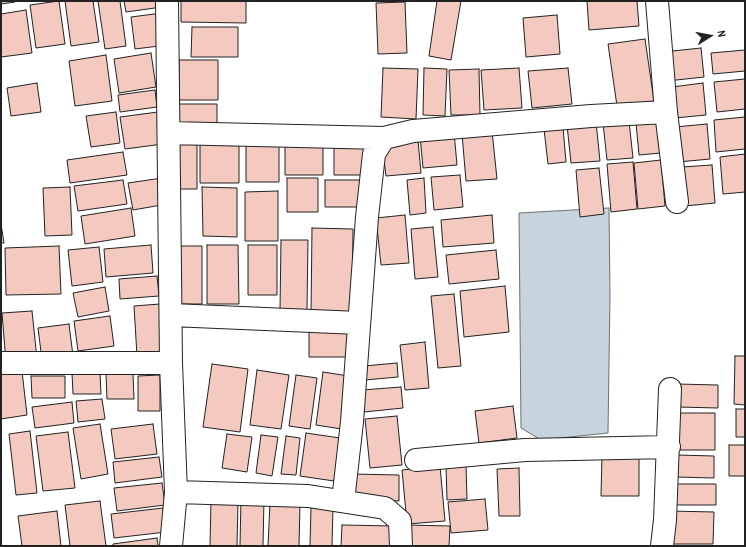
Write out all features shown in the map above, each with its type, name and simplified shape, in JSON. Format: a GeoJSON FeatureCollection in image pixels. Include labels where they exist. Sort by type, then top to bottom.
{"type":"FeatureCollection","features":[{"type":"Feature","properties":{"kind":"street"},"geometry":{"type":"LineString","coordinates":[[167,1],[171,363],[176,492],[171,546]]}},
{"type":"Feature","properties":{"kind":"street"},"geometry":{"type":"LineString","coordinates":[[658,1],[666,112],[677,202]]}},
{"type":"Feature","properties":{"kind":"street"},"geometry":{"type":"LineString","coordinates":[[169,133],[384,138],[413,131],[591,116],[666,112]]}},
{"type":"Feature","properties":{"kind":"street"},"geometry":{"type":"LineString","coordinates":[[343,501],[352,422],[367,217],[374,154],[384,138]]}},
{"type":"Feature","properties":{"kind":"street"},"geometry":{"type":"LineString","coordinates":[[171,315],[360,323]]}},
{"type":"Feature","properties":{"kind":"street"},"geometry":{"type":"LineString","coordinates":[[1,364],[171,363]]}},
{"type":"Feature","properties":{"kind":"street"},"geometry":{"type":"LineString","coordinates":[[662,546],[669,447],[670,389]]}},
{"type":"Feature","properties":{"kind":"street"},"geometry":{"type":"LineString","coordinates":[[416,460],[525,450],[669,447]]}},
{"type":"Feature","properties":{"kind":"street"},"geometry":{"type":"LineString","coordinates":[[176,492],[308,496],[385,508],[400,521],[401,546]]}},
{"type":"Feature","properties":{"kind":"shaded area"},"geometry":{"type":"Polygon","coordinates":[[[609,208],[610,296],[608,433],[541,440],[521,428],[519,213],[609,208]]]}},
{"type":"Feature","properties":{"kind":"building"},"geometry":{"type":"Polygon","coordinates":[[[1,1],[14,1],[15,2],[1,4],[1,1]]]}},
{"type":"Feature","properties":{"kind":"building"},"geometry":{"type":"Polygon","coordinates":[[[59,1],[65,44],[36,48],[30,5],[59,1]]]}},
{"type":"Feature","properties":{"kind":"building"},"geometry":{"type":"Polygon","coordinates":[[[65,1],[93,1],[99,42],[71,46],[65,1]]]}},
{"type":"Feature","properties":{"kind":"building"},"geometry":{"type":"Polygon","coordinates":[[[98,1],[120,1],[126,46],[105,49],[98,1]]]}},
{"type":"Feature","properties":{"kind":"building"},"geometry":{"type":"Polygon","coordinates":[[[124,1],[162,1],[162,7],[126,12],[124,1]]]}},
{"type":"Feature","properties":{"kind":"building"},"geometry":{"type":"Polygon","coordinates":[[[181,1],[246,1],[246,23],[181,22],[181,1]]]}},
{"type":"Feature","properties":{"kind":"building"},"geometry":{"type":"Polygon","coordinates":[[[437,1],[461,1],[451,60],[429,56],[437,1]]]}},
{"type":"Feature","properties":{"kind":"building"},"geometry":{"type":"Polygon","coordinates":[[[587,1],[637,1],[639,26],[589,30],[587,1]]]}},
{"type":"Feature","properties":{"kind":"building"},"geometry":{"type":"Polygon","coordinates":[[[405,2],[407,53],[378,54],[376,3],[405,2]]]}},
{"type":"Feature","properties":{"kind":"building"},"geometry":{"type":"Polygon","coordinates":[[[26,10],[32,53],[1,57],[1,14],[26,10]]]}},
{"type":"Feature","properties":{"kind":"building"},"geometry":{"type":"Polygon","coordinates":[[[162,13],[167,45],[135,49],[131,17],[162,13]]]}},
{"type":"Feature","properties":{"kind":"building"},"geometry":{"type":"Polygon","coordinates":[[[557,15],[560,54],[526,57],[523,18],[557,15]]]}},
{"type":"Feature","properties":{"kind":"building"},"geometry":{"type":"Polygon","coordinates":[[[192,27],[238,27],[238,57],[191,57],[192,27]]]}},
{"type":"Feature","properties":{"kind":"building"},"geometry":{"type":"Polygon","coordinates":[[[645,39],[654,101],[617,106],[608,44],[645,39]]]}},
{"type":"Feature","properties":{"kind":"building"},"geometry":{"type":"Polygon","coordinates":[[[701,48],[704,77],[667,81],[663,52],[701,48]]]}},
{"type":"Feature","properties":{"kind":"building"},"geometry":{"type":"Polygon","coordinates":[[[745,50],[745,71],[713,74],[711,53],[745,50]]]}},
{"type":"Feature","properties":{"kind":"building"},"geometry":{"type":"Polygon","coordinates":[[[151,53],[156,87],[119,93],[114,59],[151,53]]]}},
{"type":"Feature","properties":{"kind":"building"},"geometry":{"type":"Polygon","coordinates":[[[106,55],[112,101],[75,106],[69,61],[106,55]]]}},
{"type":"Feature","properties":{"kind":"building"},"geometry":{"type":"Polygon","coordinates":[[[179,60],[218,60],[218,100],[179,100],[179,60]]]}},
{"type":"Feature","properties":{"kind":"building"},"geometry":{"type":"Polygon","coordinates":[[[383,68],[418,69],[416,119],[381,117],[383,68]]]}},
{"type":"Feature","properties":{"kind":"building"},"geometry":{"type":"Polygon","coordinates":[[[424,68],[447,69],[445,116],[423,115],[424,68]]]}},
{"type":"Feature","properties":{"kind":"building"},"geometry":{"type":"Polygon","coordinates":[[[519,68],[522,108],[484,110],[481,70],[519,68]]]}},
{"type":"Feature","properties":{"kind":"building"},"geometry":{"type":"Polygon","coordinates":[[[568,68],[572,104],[532,108],[528,71],[568,68]]]}},
{"type":"Feature","properties":{"kind":"building"},"geometry":{"type":"Polygon","coordinates":[[[479,69],[480,115],[451,115],[449,70],[479,69]]]}},
{"type":"Feature","properties":{"kind":"building"},"geometry":{"type":"Polygon","coordinates":[[[745,79],[745,109],[717,112],[714,82],[745,79]]]}},
{"type":"Feature","properties":{"kind":"building"},"geometry":{"type":"Polygon","coordinates":[[[37,83],[41,112],[11,116],[7,88],[37,83]]]}},
{"type":"Feature","properties":{"kind":"building"},"geometry":{"type":"Polygon","coordinates":[[[703,83],[706,115],[675,118],[672,87],[703,83]]]}},
{"type":"Feature","properties":{"kind":"building"},"geometry":{"type":"Polygon","coordinates":[[[155,90],[157,107],[120,112],[118,95],[155,90]]]}},
{"type":"Feature","properties":{"kind":"building"},"geometry":{"type":"Polygon","coordinates":[[[174,104],[217,104],[217,129],[174,129],[174,104]]]}},
{"type":"Feature","properties":{"kind":"building"},"geometry":{"type":"Polygon","coordinates":[[[116,112],[120,143],[91,147],[86,116],[116,112]]]}},
{"type":"Feature","properties":{"kind":"building"},"geometry":{"type":"Polygon","coordinates":[[[158,112],[163,144],[125,149],[120,117],[158,112]]]}},
{"type":"Feature","properties":{"kind":"building"},"geometry":{"type":"Polygon","coordinates":[[[745,117],[745,149],[716,152],[714,120],[745,117]]]}},
{"type":"Feature","properties":{"kind":"building"},"geometry":{"type":"Polygon","coordinates":[[[629,121],[633,158],[607,160],[603,123],[629,121]]]}},
{"type":"Feature","properties":{"kind":"building"},"geometry":{"type":"Polygon","coordinates":[[[658,121],[661,153],[639,155],[636,123],[658,121]]]}},
{"type":"Feature","properties":{"kind":"building"},"geometry":{"type":"Polygon","coordinates":[[[596,122],[600,161],[571,163],[567,125],[596,122]]]}},
{"type":"Feature","properties":{"kind":"building"},"geometry":{"type":"Polygon","coordinates":[[[707,124],[710,159],[678,162],[675,127],[707,124]]]}},
{"type":"Feature","properties":{"kind":"building"},"geometry":{"type":"Polygon","coordinates":[[[563,127],[566,162],[548,164],[544,129],[563,127]]]}},
{"type":"Feature","properties":{"kind":"building"},"geometry":{"type":"Polygon","coordinates":[[[492,131],[497,179],[466,181],[462,134],[492,131]]]}},
{"type":"Feature","properties":{"kind":"building"},"geometry":{"type":"Polygon","coordinates":[[[454,132],[457,165],[423,168],[420,135],[454,132]]]}},
{"type":"Feature","properties":{"kind":"building"},"geometry":{"type":"Polygon","coordinates":[[[200,140],[239,140],[239,183],[200,183],[200,140]]]}},
{"type":"Feature","properties":{"kind":"building"},"geometry":{"type":"Polygon","coordinates":[[[418,140],[421,173],[386,176],[382,144],[418,140]]]}},
{"type":"Feature","properties":{"kind":"building"},"geometry":{"type":"Polygon","coordinates":[[[175,144],[197,144],[197,189],[175,189],[175,144]]]}},
{"type":"Feature","properties":{"kind":"building"},"geometry":{"type":"Polygon","coordinates":[[[246,144],[279,144],[279,182],[246,182],[246,144]]]}},
{"type":"Feature","properties":{"kind":"building"},"geometry":{"type":"Polygon","coordinates":[[[334,145],[367,145],[367,175],[334,175],[334,145]]]}},
{"type":"Feature","properties":{"kind":"building"},"geometry":{"type":"Polygon","coordinates":[[[285,146],[323,146],[323,175],[285,175],[285,146]]]}},
{"type":"Feature","properties":{"kind":"building"},"geometry":{"type":"Polygon","coordinates":[[[123,152],[127,175],[70,183],[67,160],[123,152]]]}},
{"type":"Feature","properties":{"kind":"building"},"geometry":{"type":"Polygon","coordinates":[[[745,154],[745,192],[723,194],[720,157],[745,154]]]}},
{"type":"Feature","properties":{"kind":"building"},"geometry":{"type":"Polygon","coordinates":[[[661,160],[665,206],[638,209],[634,163],[661,160]]]}},
{"type":"Feature","properties":{"kind":"building"},"geometry":{"type":"Polygon","coordinates":[[[633,162],[637,209],[611,212],[607,164],[633,162]]]}},
{"type":"Feature","properties":{"kind":"building"},"geometry":{"type":"Polygon","coordinates":[[[712,165],[715,203],[685,206],[682,167],[712,165]]]}},
{"type":"Feature","properties":{"kind":"building"},"geometry":{"type":"Polygon","coordinates":[[[599,168],[604,214],[580,217],[576,170],[599,168]]]}},
{"type":"Feature","properties":{"kind":"building"},"geometry":{"type":"Polygon","coordinates":[[[460,175],[463,207],[434,210],[431,177],[460,175]]]}},
{"type":"Feature","properties":{"kind":"building"},"geometry":{"type":"Polygon","coordinates":[[[162,178],[167,204],[133,210],[128,183],[162,178]]]}},
{"type":"Feature","properties":{"kind":"building"},"geometry":{"type":"Polygon","coordinates":[[[287,178],[318,178],[318,212],[287,212],[287,178]]]}},
{"type":"Feature","properties":{"kind":"building"},"geometry":{"type":"Polygon","coordinates":[[[424,178],[426,213],[410,215],[407,180],[424,178]]]}},
{"type":"Feature","properties":{"kind":"building"},"geometry":{"type":"Polygon","coordinates":[[[123,180],[127,204],[78,211],[74,186],[123,180]]]}},
{"type":"Feature","properties":{"kind":"building"},"geometry":{"type":"Polygon","coordinates":[[[325,180],[365,180],[365,207],[325,207],[325,180]]]}},
{"type":"Feature","properties":{"kind":"building"},"geometry":{"type":"Polygon","coordinates":[[[70,187],[72,235],[45,236],[43,188],[70,187]]]}},
{"type":"Feature","properties":{"kind":"building"},"geometry":{"type":"Polygon","coordinates":[[[202,187],[237,188],[237,237],[203,236],[202,187]]]}},
{"type":"Feature","properties":{"kind":"building"},"geometry":{"type":"Polygon","coordinates":[[[278,191],[278,241],[245,241],[245,192],[278,191]]]}},
{"type":"Feature","properties":{"kind":"building"},"geometry":{"type":"Polygon","coordinates":[[[131,208],[135,236],[85,244],[81,216],[131,208]]]}},
{"type":"Feature","properties":{"kind":"building"},"geometry":{"type":"Polygon","coordinates":[[[405,215],[409,263],[381,265],[376,218],[405,215]]]}},
{"type":"Feature","properties":{"kind":"building"},"geometry":{"type":"Polygon","coordinates":[[[492,215],[494,243],[443,247],[441,220],[492,215]]]}},
{"type":"Feature","properties":{"kind":"building"},"geometry":{"type":"Polygon","coordinates":[[[1,224],[4,243],[1,243],[1,224]]]}},
{"type":"Feature","properties":{"kind":"building"},"geometry":{"type":"Polygon","coordinates":[[[433,227],[438,277],[415,279],[411,229],[433,227]]]}},
{"type":"Feature","properties":{"kind":"building"},"geometry":{"type":"Polygon","coordinates":[[[312,228],[353,229],[352,315],[311,315],[312,228]]]}},
{"type":"Feature","properties":{"kind":"building"},"geometry":{"type":"Polygon","coordinates":[[[281,240],[308,240],[307,310],[280,310],[281,240]]]}},
{"type":"Feature","properties":{"kind":"building"},"geometry":{"type":"Polygon","coordinates":[[[151,245],[153,273],[106,277],[104,249],[151,245]]]}},
{"type":"Feature","properties":{"kind":"building"},"geometry":{"type":"Polygon","coordinates":[[[207,245],[238,245],[239,304],[207,304],[207,245]]]}},
{"type":"Feature","properties":{"kind":"building"},"geometry":{"type":"Polygon","coordinates":[[[248,245],[277,245],[277,295],[248,295],[248,245]]]}},
{"type":"Feature","properties":{"kind":"building"},"geometry":{"type":"Polygon","coordinates":[[[59,246],[61,294],[6,295],[5,248],[59,246]]]}},
{"type":"Feature","properties":{"kind":"building"},"geometry":{"type":"Polygon","coordinates":[[[177,246],[202,246],[202,304],[177,304],[177,246]]]}},
{"type":"Feature","properties":{"kind":"building"},"geometry":{"type":"Polygon","coordinates":[[[99,247],[103,282],[72,286],[68,250],[99,247]]]}},
{"type":"Feature","properties":{"kind":"building"},"geometry":{"type":"Polygon","coordinates":[[[496,250],[499,279],[449,284],[446,255],[496,250]]]}},
{"type":"Feature","properties":{"kind":"building"},"geometry":{"type":"Polygon","coordinates":[[[157,276],[159,296],[120,299],[119,279],[157,276]]]}},
{"type":"Feature","properties":{"kind":"building"},"geometry":{"type":"Polygon","coordinates":[[[505,286],[509,332],[464,337],[460,291],[505,286]]]}},
{"type":"Feature","properties":{"kind":"building"},"geometry":{"type":"Polygon","coordinates":[[[105,287],[109,311],[78,317],[73,293],[105,287]]]}},
{"type":"Feature","properties":{"kind":"building"},"geometry":{"type":"Polygon","coordinates":[[[454,294],[461,366],[438,368],[431,296],[454,294]]]}},
{"type":"Feature","properties":{"kind":"building"},"geometry":{"type":"Polygon","coordinates":[[[160,304],[164,354],[137,356],[134,306],[160,304]]]}},
{"type":"Feature","properties":{"kind":"building"},"geometry":{"type":"Polygon","coordinates":[[[32,311],[37,359],[6,362],[2,313],[32,311]]]}},
{"type":"Feature","properties":{"kind":"building"},"geometry":{"type":"Polygon","coordinates":[[[110,316],[114,346],[78,351],[74,321],[110,316]]]}},
{"type":"Feature","properties":{"kind":"building"},"geometry":{"type":"Polygon","coordinates":[[[69,324],[73,356],[42,360],[38,328],[69,324]]]}},
{"type":"Feature","properties":{"kind":"building"},"geometry":{"type":"Polygon","coordinates":[[[309,324],[350,324],[350,357],[309,357],[309,324]]]}},
{"type":"Feature","properties":{"kind":"building"},"geometry":{"type":"Polygon","coordinates":[[[425,342],[429,388],[405,390],[400,345],[425,342]]]}},
{"type":"Feature","properties":{"kind":"building"},"geometry":{"type":"Polygon","coordinates":[[[735,356],[745,356],[745,405],[734,404],[735,356]]]}},
{"type":"Feature","properties":{"kind":"building"},"geometry":{"type":"Polygon","coordinates":[[[397,363],[398,377],[365,380],[364,366],[397,363]]]}},
{"type":"Feature","properties":{"kind":"building"},"geometry":{"type":"Polygon","coordinates":[[[212,364],[248,369],[240,432],[203,427],[212,364]]]}},
{"type":"Feature","properties":{"kind":"building"},"geometry":{"type":"Polygon","coordinates":[[[257,370],[289,375],[281,429],[250,425],[257,370]]]}},
{"type":"Feature","properties":{"kind":"building"},"geometry":{"type":"Polygon","coordinates":[[[22,371],[27,415],[1,419],[1,373],[22,371]]]}},
{"type":"Feature","properties":{"kind":"building"},"geometry":{"type":"Polygon","coordinates":[[[100,372],[101,394],[73,394],[72,373],[100,372]]]}},
{"type":"Feature","properties":{"kind":"building"},"geometry":{"type":"Polygon","coordinates":[[[323,372],[355,377],[348,430],[316,425],[323,372]]]}},
{"type":"Feature","properties":{"kind":"building"},"geometry":{"type":"Polygon","coordinates":[[[106,374],[133,374],[134,399],[107,399],[106,374]]]}},
{"type":"Feature","properties":{"kind":"building"},"geometry":{"type":"Polygon","coordinates":[[[160,375],[160,411],[138,411],[138,376],[160,375]]]}},
{"type":"Feature","properties":{"kind":"building"},"geometry":{"type":"Polygon","coordinates":[[[296,375],[317,378],[310,429],[289,426],[296,375]]]}},
{"type":"Feature","properties":{"kind":"building"},"geometry":{"type":"Polygon","coordinates":[[[31,376],[65,376],[65,398],[32,398],[31,376]]]}},
{"type":"Feature","properties":{"kind":"building"},"geometry":{"type":"Polygon","coordinates":[[[677,384],[718,385],[718,408],[677,407],[677,384]]]}},
{"type":"Feature","properties":{"kind":"building"},"geometry":{"type":"Polygon","coordinates":[[[401,387],[403,408],[364,412],[362,390],[401,387]]]}},
{"type":"Feature","properties":{"kind":"building"},"geometry":{"type":"Polygon","coordinates":[[[102,399],[105,419],[78,422],[76,401],[102,399]]]}},
{"type":"Feature","properties":{"kind":"building"},"geometry":{"type":"Polygon","coordinates":[[[72,402],[74,423],[35,428],[32,407],[72,402]]]}},
{"type":"Feature","properties":{"kind":"building"},"geometry":{"type":"Polygon","coordinates":[[[513,406],[517,438],[479,443],[475,411],[513,406]]]}},
{"type":"Feature","properties":{"kind":"building"},"geometry":{"type":"Polygon","coordinates":[[[736,409],[745,409],[745,437],[736,437],[736,409]]]}},
{"type":"Feature","properties":{"kind":"building"},"geometry":{"type":"Polygon","coordinates":[[[677,413],[715,413],[715,450],[677,450],[677,413]]]}},
{"type":"Feature","properties":{"kind":"building"},"geometry":{"type":"Polygon","coordinates":[[[397,416],[402,465],[370,468],[365,419],[397,416]]]}},
{"type":"Feature","properties":{"kind":"building"},"geometry":{"type":"Polygon","coordinates":[[[100,424],[108,474],[81,479],[73,428],[100,424]]]}},
{"type":"Feature","properties":{"kind":"building"},"geometry":{"type":"Polygon","coordinates":[[[153,424],[157,454],[115,459],[111,429],[153,424]]]}},
{"type":"Feature","properties":{"kind":"building"},"geometry":{"type":"Polygon","coordinates":[[[30,431],[37,493],[16,495],[9,434],[30,431]]]}},
{"type":"Feature","properties":{"kind":"building"},"geometry":{"type":"Polygon","coordinates":[[[68,432],[75,488],[43,491],[36,436],[68,432]]]}},
{"type":"Feature","properties":{"kind":"building"},"geometry":{"type":"Polygon","coordinates":[[[306,433],[340,438],[334,481],[300,476],[306,433]]]}},
{"type":"Feature","properties":{"kind":"building"},"geometry":{"type":"Polygon","coordinates":[[[227,434],[252,437],[247,472],[222,468],[227,434]]]}},
{"type":"Feature","properties":{"kind":"building"},"geometry":{"type":"Polygon","coordinates":[[[261,435],[278,437],[272,476],[256,473],[261,435]]]}},
{"type":"Feature","properties":{"kind":"building"},"geometry":{"type":"Polygon","coordinates":[[[286,436],[300,438],[296,475],[281,474],[286,436]]]}},
{"type":"Feature","properties":{"kind":"building"},"geometry":{"type":"Polygon","coordinates":[[[729,445],[745,445],[745,476],[729,476],[729,445]]]}},
{"type":"Feature","properties":{"kind":"building"},"geometry":{"type":"Polygon","coordinates":[[[676,455],[714,456],[714,478],[676,477],[676,455]]]}},
{"type":"Feature","properties":{"kind":"building"},"geometry":{"type":"Polygon","coordinates":[[[602,456],[639,457],[639,496],[601,496],[602,456]]]}},
{"type":"Feature","properties":{"kind":"building"},"geometry":{"type":"Polygon","coordinates":[[[159,457],[162,477],[115,483],[113,462],[159,457]]]}},
{"type":"Feature","properties":{"kind":"building"},"geometry":{"type":"Polygon","coordinates":[[[466,465],[467,499],[447,500],[446,466],[466,465]]]}},
{"type":"Feature","properties":{"kind":"building"},"geometry":{"type":"Polygon","coordinates":[[[440,466],[445,521],[407,524],[402,470],[440,466]]]}},
{"type":"Feature","properties":{"kind":"building"},"geometry":{"type":"Polygon","coordinates":[[[519,468],[520,516],[499,516],[497,469],[519,468]]]}},
{"type":"Feature","properties":{"kind":"building"},"geometry":{"type":"Polygon","coordinates":[[[352,474],[399,475],[399,501],[351,499],[352,474]]]}},
{"type":"Feature","properties":{"kind":"building"},"geometry":{"type":"Polygon","coordinates":[[[162,483],[165,505],[117,511],[114,488],[162,483]]]}},
{"type":"Feature","properties":{"kind":"building"},"geometry":{"type":"Polygon","coordinates":[[[671,484],[716,484],[716,505],[670,505],[671,484]]]}},
{"type":"Feature","properties":{"kind":"building"},"geometry":{"type":"Polygon","coordinates":[[[241,498],[264,499],[263,546],[240,546],[241,498]]]}},
{"type":"Feature","properties":{"kind":"building"},"geometry":{"type":"Polygon","coordinates":[[[485,499],[488,530],[451,533],[448,502],[485,499]]]}},
{"type":"Feature","properties":{"kind":"building"},"geometry":{"type":"Polygon","coordinates":[[[100,501],[106,546],[70,546],[65,505],[100,501]]]}},
{"type":"Feature","properties":{"kind":"building"},"geometry":{"type":"Polygon","coordinates":[[[211,501],[238,501],[237,546],[210,546],[211,501]]]}},
{"type":"Feature","properties":{"kind":"building"},"geometry":{"type":"Polygon","coordinates":[[[270,503],[300,504],[299,546],[268,546],[270,503]]]}},
{"type":"Feature","properties":{"kind":"building"},"geometry":{"type":"Polygon","coordinates":[[[311,507],[333,507],[332,546],[310,546],[311,507]]]}},
{"type":"Feature","properties":{"kind":"building"},"geometry":{"type":"Polygon","coordinates":[[[163,508],[166,532],[114,538],[111,514],[163,508]]]}},
{"type":"Feature","properties":{"kind":"building"},"geometry":{"type":"Polygon","coordinates":[[[57,511],[61,546],[22,546],[18,516],[57,511]]]}},
{"type":"Feature","properties":{"kind":"building"},"geometry":{"type":"Polygon","coordinates":[[[669,511],[714,512],[713,544],[669,544],[669,511]]]}},
{"type":"Feature","properties":{"kind":"building"},"geometry":{"type":"Polygon","coordinates":[[[342,525],[394,526],[394,546],[341,546],[342,525]]]}},
{"type":"Feature","properties":{"kind":"building"},"geometry":{"type":"Polygon","coordinates":[[[407,525],[450,526],[449,546],[406,546],[407,525]]]}},
{"type":"Feature","properties":{"kind":"building"},"geometry":{"type":"Polygon","coordinates":[[[157,538],[158,546],[113,546],[113,544],[157,538]]]}}]}
